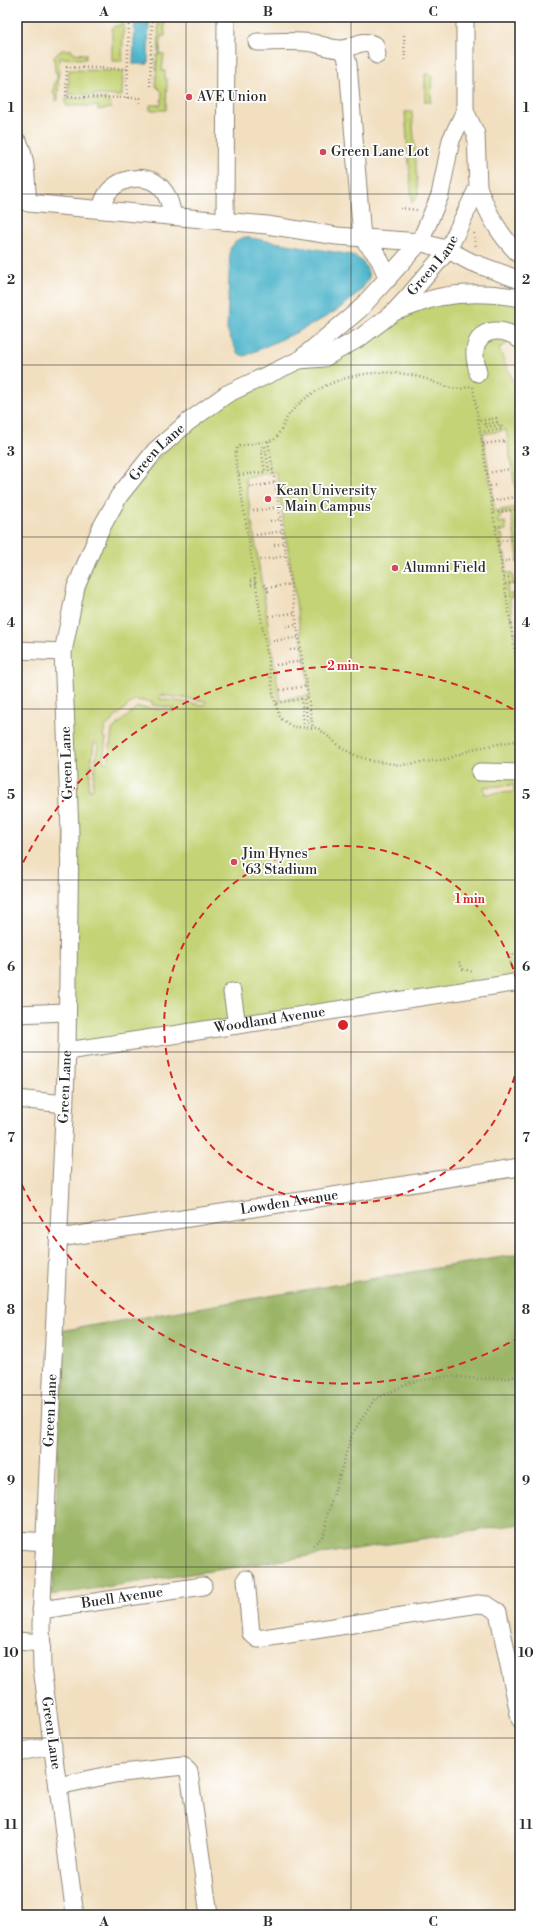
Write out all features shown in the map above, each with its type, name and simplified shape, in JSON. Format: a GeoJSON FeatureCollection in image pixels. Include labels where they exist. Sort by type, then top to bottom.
{"type":"FeatureCollection","features":[{"type":"Feature","properties":{"kind":"street"},"geometry":{"type":"LineString","coordinates":[[225,221],[226,17]]}},
{"type":"Feature","properties":{"kind":"street","name":"Green Lane"},"geometry":{"type":"LineString","coordinates":[[299,360],[324,358],[361,337],[394,312],[448,250],[478,186],[476,134],[465,111],[465,17]]}},
{"type":"Feature","properties":{"kind":"street"},"geometry":{"type":"LineString","coordinates":[[257,42],[314,43],[332,49],[344,49],[357,43],[369,42],[375,45],[377,55]]}},
{"type":"Feature","properties":{"kind":"street"},"geometry":{"type":"LineString","coordinates":[[344,49],[348,64],[362,238],[378,256],[388,279]]}},
{"type":"Feature","properties":{"kind":"street","name":"Green Lane"},"geometry":{"type":"LineString","coordinates":[[75,1915],[42,1668],[41,1610],[67,1051],[66,1012],[70,833],[63,652],[76,587],[101,528],[120,496],[142,467],[174,433],[210,405],[227,394],[299,360],[359,310],[420,242],[440,195],[451,140],[465,111]]}},
{"type":"Feature","properties":{"kind":"street"},"geometry":{"type":"LineString","coordinates":[[17,141],[23,155],[28,203],[267,225],[337,236],[420,242],[448,250],[471,262],[520,280]]}},
{"type":"Feature","properties":{"kind":"street"},"geometry":{"type":"LineString","coordinates":[[101,209],[109,190],[125,180],[138,178],[154,182],[163,189],[169,201],[173,216]]}},
{"type":"Feature","properties":{"kind":"street"},"geometry":{"type":"LineString","coordinates":[[478,186],[490,217],[501,235],[520,255]]}},
{"type":"Feature","properties":{"kind":"street"},"geometry":{"type":"LineString","coordinates":[[394,312],[439,297],[467,293],[488,293],[520,298]]}},
{"type":"Feature","properties":{"kind":"street"},"geometry":{"type":"LineString","coordinates":[[478,373],[475,351],[481,337],[488,332],[501,330],[520,340]]}},
{"type":"Feature","properties":{"kind":"street"},"geometry":{"type":"LineString","coordinates":[[17,650],[63,652]]}},
{"type":"Feature","properties":{"kind":"street"},"geometry":{"type":"LineString","coordinates":[[480,772],[520,773]]}},
{"type":"Feature","properties":{"kind":"street","name":"Woodland Avenue"},"geometry":{"type":"LineString","coordinates":[[67,1051],[237,1025],[518,974]]}},
{"type":"Feature","properties":{"kind":"street"},"geometry":{"type":"LineString","coordinates":[[232,992],[237,1025]]}},
{"type":"Feature","properties":{"kind":"street"},"geometry":{"type":"LineString","coordinates":[[17,1014],[66,1012]]}},
{"type":"Feature","properties":{"kind":"street"},"geometry":{"type":"LineString","coordinates":[[17,1099],[65,1104]]}},
{"type":"Feature","properties":{"kind":"street","name":"Lowden Avenue"},"geometry":{"type":"LineString","coordinates":[[59,1238],[520,1167]]}},
{"type":"Feature","properties":{"kind":"street"},"geometry":{"type":"LineString","coordinates":[[17,1540],[45,1542]]}},
{"type":"Feature","properties":{"kind":"street"},"geometry":{"type":"LineString","coordinates":[[246,1579],[251,1633],[258,1639],[478,1604],[487,1605],[498,1612],[520,1719]]}},
{"type":"Feature","properties":{"kind":"street","name":"Buell Avenue"},"geometry":{"type":"LineString","coordinates":[[41,1610],[203,1586]]}},
{"type":"Feature","properties":{"kind":"street"},"geometry":{"type":"LineString","coordinates":[[17,1641],[42,1643]]}},
{"type":"Feature","properties":{"kind":"street"},"geometry":{"type":"LineString","coordinates":[[17,1752],[53,1746]]}},
{"type":"Feature","properties":{"kind":"street"},"geometry":{"type":"LineString","coordinates":[[58,1786],[114,1774],[183,1766],[189,1772],[209,1915]]}},
{"type":"Feature","properties":{"kind":"path"},"geometry":{"type":"LineString","coordinates":[[127,98],[129,17]]}},
{"type":"Feature","properties":{"kind":"path"},"geometry":{"type":"LineString","coordinates":[[150,86],[152,17]]}},
{"type":"Feature","properties":{"kind":"path"},"geometry":{"type":"LineString","coordinates":[[404,35],[405,60]]}},
{"type":"Feature","properties":{"kind":"path"},"geometry":{"type":"LineString","coordinates":[[127,69],[67,67],[66,96],[140,98],[140,104]]}},
{"type":"Feature","properties":{"kind":"path"},"geometry":{"type":"LineString","coordinates":[[473,231],[476,245],[474,254]]}},
{"type":"Feature","properties":{"kind":"path"},"geometry":{"type":"LineString","coordinates":[[520,683],[514,636],[506,596],[488,475],[487,460],[473,384],[468,387],[448,387],[418,376],[381,372],[357,375],[338,381],[310,395],[291,412],[276,438],[237,447],[235,455],[275,702],[280,718],[284,722],[300,729],[318,728],[342,748],[357,756],[372,761],[401,765],[448,759],[472,749],[520,740]]}},
{"type":"Feature","properties":{"kind":"path"},"geometry":{"type":"LineString","coordinates":[[480,421],[496,418],[497,422],[485,424],[486,428],[501,425],[502,429],[481,432]]}},
{"type":"Feature","properties":{"kind":"path"},"geometry":{"type":"LineString","coordinates":[[268,441],[276,499],[279,507],[278,514],[281,519],[280,525],[283,531],[281,536],[284,543],[287,572],[291,584],[292,604],[295,613],[301,649],[300,654],[303,661],[302,669],[313,728]]}},
{"type":"Feature","properties":{"kind":"path"},"geometry":{"type":"LineString","coordinates":[[483,444],[506,441]]}},
{"type":"Feature","properties":{"kind":"path"},"geometry":{"type":"LineString","coordinates":[[239,476],[265,472],[261,447],[265,446],[269,471],[273,470]]}},
{"type":"Feature","properties":{"kind":"path"},"geometry":{"type":"LineString","coordinates":[[488,475],[510,469]]}},
{"type":"Feature","properties":{"kind":"path"},"geometry":{"type":"LineString","coordinates":[[249,487],[275,483]]}},
{"type":"Feature","properties":{"kind":"path"},"geometry":{"type":"LineString","coordinates":[[490,486],[497,485]]}},
{"type":"Feature","properties":{"kind":"path"},"geometry":{"type":"LineString","coordinates":[[492,501],[515,497]]}},
{"type":"Feature","properties":{"kind":"path"},"geometry":{"type":"LineString","coordinates":[[253,511],[279,507]]}},
{"type":"Feature","properties":{"kind":"path"},"geometry":{"type":"LineString","coordinates":[[495,515],[519,509],[520,518]]}},
{"type":"Feature","properties":{"kind":"path"},"geometry":{"type":"LineString","coordinates":[[270,521],[281,519]]}},
{"type":"Feature","properties":{"kind":"path"},"geometry":{"type":"LineString","coordinates":[[496,527],[503,526]]}},
{"type":"Feature","properties":{"kind":"path"},"geometry":{"type":"LineString","coordinates":[[256,535],[283,531]]}},
{"type":"Feature","properties":{"kind":"path"},"geometry":{"type":"LineString","coordinates":[[499,544],[514,539]]}},
{"type":"Feature","properties":{"kind":"path"},"geometry":{"type":"LineString","coordinates":[[274,545],[284,543]]}},
{"type":"Feature","properties":{"kind":"path"},"geometry":{"type":"LineString","coordinates":[[260,560],[286,556]]}},
{"type":"Feature","properties":{"kind":"path"},"geometry":{"type":"LineString","coordinates":[[502,561],[516,559]]}},
{"type":"Feature","properties":{"kind":"path"},"geometry":{"type":"LineString","coordinates":[[504,578],[511,577]]}},
{"type":"Feature","properties":{"kind":"path"},"geometry":{"type":"LineString","coordinates":[[250,581],[256,580]]}},
{"type":"Feature","properties":{"kind":"path"},"geometry":{"type":"LineString","coordinates":[[505,584],[515,582]]}},
{"type":"Feature","properties":{"kind":"path"},"geometry":{"type":"LineString","coordinates":[[251,585],[256,584]]}},
{"type":"Feature","properties":{"kind":"path"},"geometry":{"type":"LineString","coordinates":[[265,591],[268,591],[267,588],[291,584]]}},
{"type":"Feature","properties":{"kind":"path"},"geometry":{"type":"LineString","coordinates":[[264,585],[266,585],[267,588]]}},
{"type":"Feature","properties":{"kind":"path"},"geometry":{"type":"LineString","coordinates":[[506,596],[520,594]]}},
{"type":"Feature","properties":{"kind":"path"},"geometry":{"type":"LineString","coordinates":[[269,616],[295,613]]}},
{"type":"Feature","properties":{"kind":"path"},"geometry":{"type":"LineString","coordinates":[[511,624],[520,623]]}},
{"type":"Feature","properties":{"kind":"path"},"geometry":{"type":"LineString","coordinates":[[286,626],[297,625]]}},
{"type":"Feature","properties":{"kind":"path"},"geometry":{"type":"LineString","coordinates":[[273,641],[299,637]]}},
{"type":"Feature","properties":{"kind":"path"},"geometry":{"type":"LineString","coordinates":[[290,650],[301,649]]}},
{"type":"Feature","properties":{"kind":"path"},"geometry":{"type":"LineString","coordinates":[[515,653],[520,652]]}},
{"type":"Feature","properties":{"kind":"path"},"geometry":{"type":"LineString","coordinates":[[276,665],[303,661]]}},
{"type":"Feature","properties":{"kind":"path"},"geometry":{"type":"LineString","coordinates":[[280,690],[306,686]]}},
{"type":"Feature","properties":{"kind":"path"},"geometry":{"type":"LineString","coordinates":[[275,702],[301,699],[304,723],[308,723],[304,698],[308,698]]}},
{"type":"Feature","properties":{"kind":"path"},"geometry":{"type":"LineString","coordinates":[[518,974],[511,967],[509,955],[520,953]]}},
{"type":"Feature","properties":{"kind":"path"},"geometry":{"type":"LineString","coordinates":[[459,962],[463,969],[468,971],[479,971]]}},
{"type":"Feature","properties":{"kind":"path"},"geometry":{"type":"LineString","coordinates":[[503,968],[511,967]]}},
{"type":"Feature","properties":{"kind":"path"},"geometry":{"type":"LineString","coordinates":[[313,1545],[325,1532],[327,1516],[352,1434],[374,1400],[411,1382],[449,1376],[478,1379],[510,1378],[520,1374]]}},
{"type":"Feature","properties":{"kind":"green space"},"geometry":{"type":"Polygon","coordinates":[[[120,17],[124,17],[122,61],[112,61],[112,29],[114,26],[120,26],[120,17]]]}},
{"type":"Feature","properties":{"kind":"green space"},"geometry":{"type":"Polygon","coordinates":[[[158,17],[164,17],[165,36],[161,36],[160,54],[164,54],[162,71],[165,71],[165,79],[167,79],[166,110],[150,110],[150,105],[161,105],[162,92],[156,86],[157,55],[159,55],[158,17]]]}},
{"type":"Feature","properties":{"kind":"green space"},"geometry":{"type":"Polygon","coordinates":[[[62,50],[72,50],[73,53],[86,54],[86,59],[59,58],[58,100],[55,100],[55,94],[53,94],[55,81],[57,81],[57,73],[55,72],[54,57],[62,50]]]}},
{"type":"Feature","properties":{"kind":"green space"},"geometry":{"type":"Polygon","coordinates":[[[69,70],[123,71],[122,96],[68,94],[69,70]]]}},
{"type":"Feature","properties":{"kind":"green space"},"geometry":{"type":"Polygon","coordinates":[[[425,74],[432,75],[431,102],[425,102],[425,74]]]}},
{"type":"Feature","properties":{"kind":"green space"},"geometry":{"type":"Polygon","coordinates":[[[66,98],[107,99],[110,102],[111,108],[98,110],[98,106],[66,106],[66,98]]]}},
{"type":"Feature","properties":{"kind":"green space"},"geometry":{"type":"Polygon","coordinates":[[[405,112],[412,112],[418,196],[412,203],[405,112]]]}},
{"type":"Feature","properties":{"kind":"green space"},"geometry":{"type":"Polygon","coordinates":[[[520,298],[521,323],[518,333],[515,338],[499,348],[520,398],[520,570],[511,513],[500,514],[500,519],[497,520],[498,523],[505,522],[506,530],[499,531],[499,535],[502,534],[504,547],[501,547],[502,555],[505,554],[507,567],[504,568],[505,573],[512,573],[514,584],[507,585],[508,594],[520,592],[520,596],[509,598],[520,662],[520,955],[511,957],[512,964],[520,962],[520,982],[67,1051],[63,652],[101,528],[188,422],[414,305],[520,298]],[[506,430],[483,434],[495,511],[518,507],[506,430]],[[276,472],[245,477],[280,700],[310,695],[276,472]],[[160,695],[160,699],[205,705],[206,701],[160,695]],[[134,700],[105,727],[103,737],[106,738],[103,762],[108,762],[112,730],[137,707],[173,711],[173,708],[152,705],[152,702],[134,700]],[[94,743],[88,789],[92,790],[98,744],[94,743]],[[514,785],[484,787],[485,794],[514,792],[514,785]]]}},
{"type":"Feature","properties":{"kind":"green space"},"geometry":{"type":"Polygon","coordinates":[[[520,1254],[520,1524],[52,1595],[58,1467],[54,1332],[520,1254]]]}},
{"type":"Feature","properties":{"kind":"water"},"geometry":{"type":"Polygon","coordinates":[[[135,17],[149,17],[148,64],[133,64],[135,17]]]}},
{"type":"Feature","properties":{"kind":"water"},"geometry":{"type":"Polygon","coordinates":[[[245,237],[352,255],[364,263],[369,277],[361,290],[333,313],[295,333],[245,356],[241,355],[237,352],[227,330],[230,249],[237,240],[245,237]]]}},
{"type":"Feature","properties":{"kind":"place","name":"AVE Union"},"geometry":{"type":"Point","coordinates":[189,97]}},
{"type":"Feature","properties":{"kind":"place","name":"Green Lane Lot"},"geometry":{"type":"Point","coordinates":[323,152]}},
{"type":"Feature","properties":{"kind":"place","name":"Kean University - Main Campus"},"geometry":{"type":"Point","coordinates":[268,499]}},
{"type":"Feature","properties":{"kind":"place","name":"Alumni Field"},"geometry":{"type":"Point","coordinates":[395,568]}},
{"type":"Feature","properties":{"kind":"place","name":"Jim Hynes '63 Stadium"},"geometry":{"type":"Point","coordinates":[234,862]}}]}
